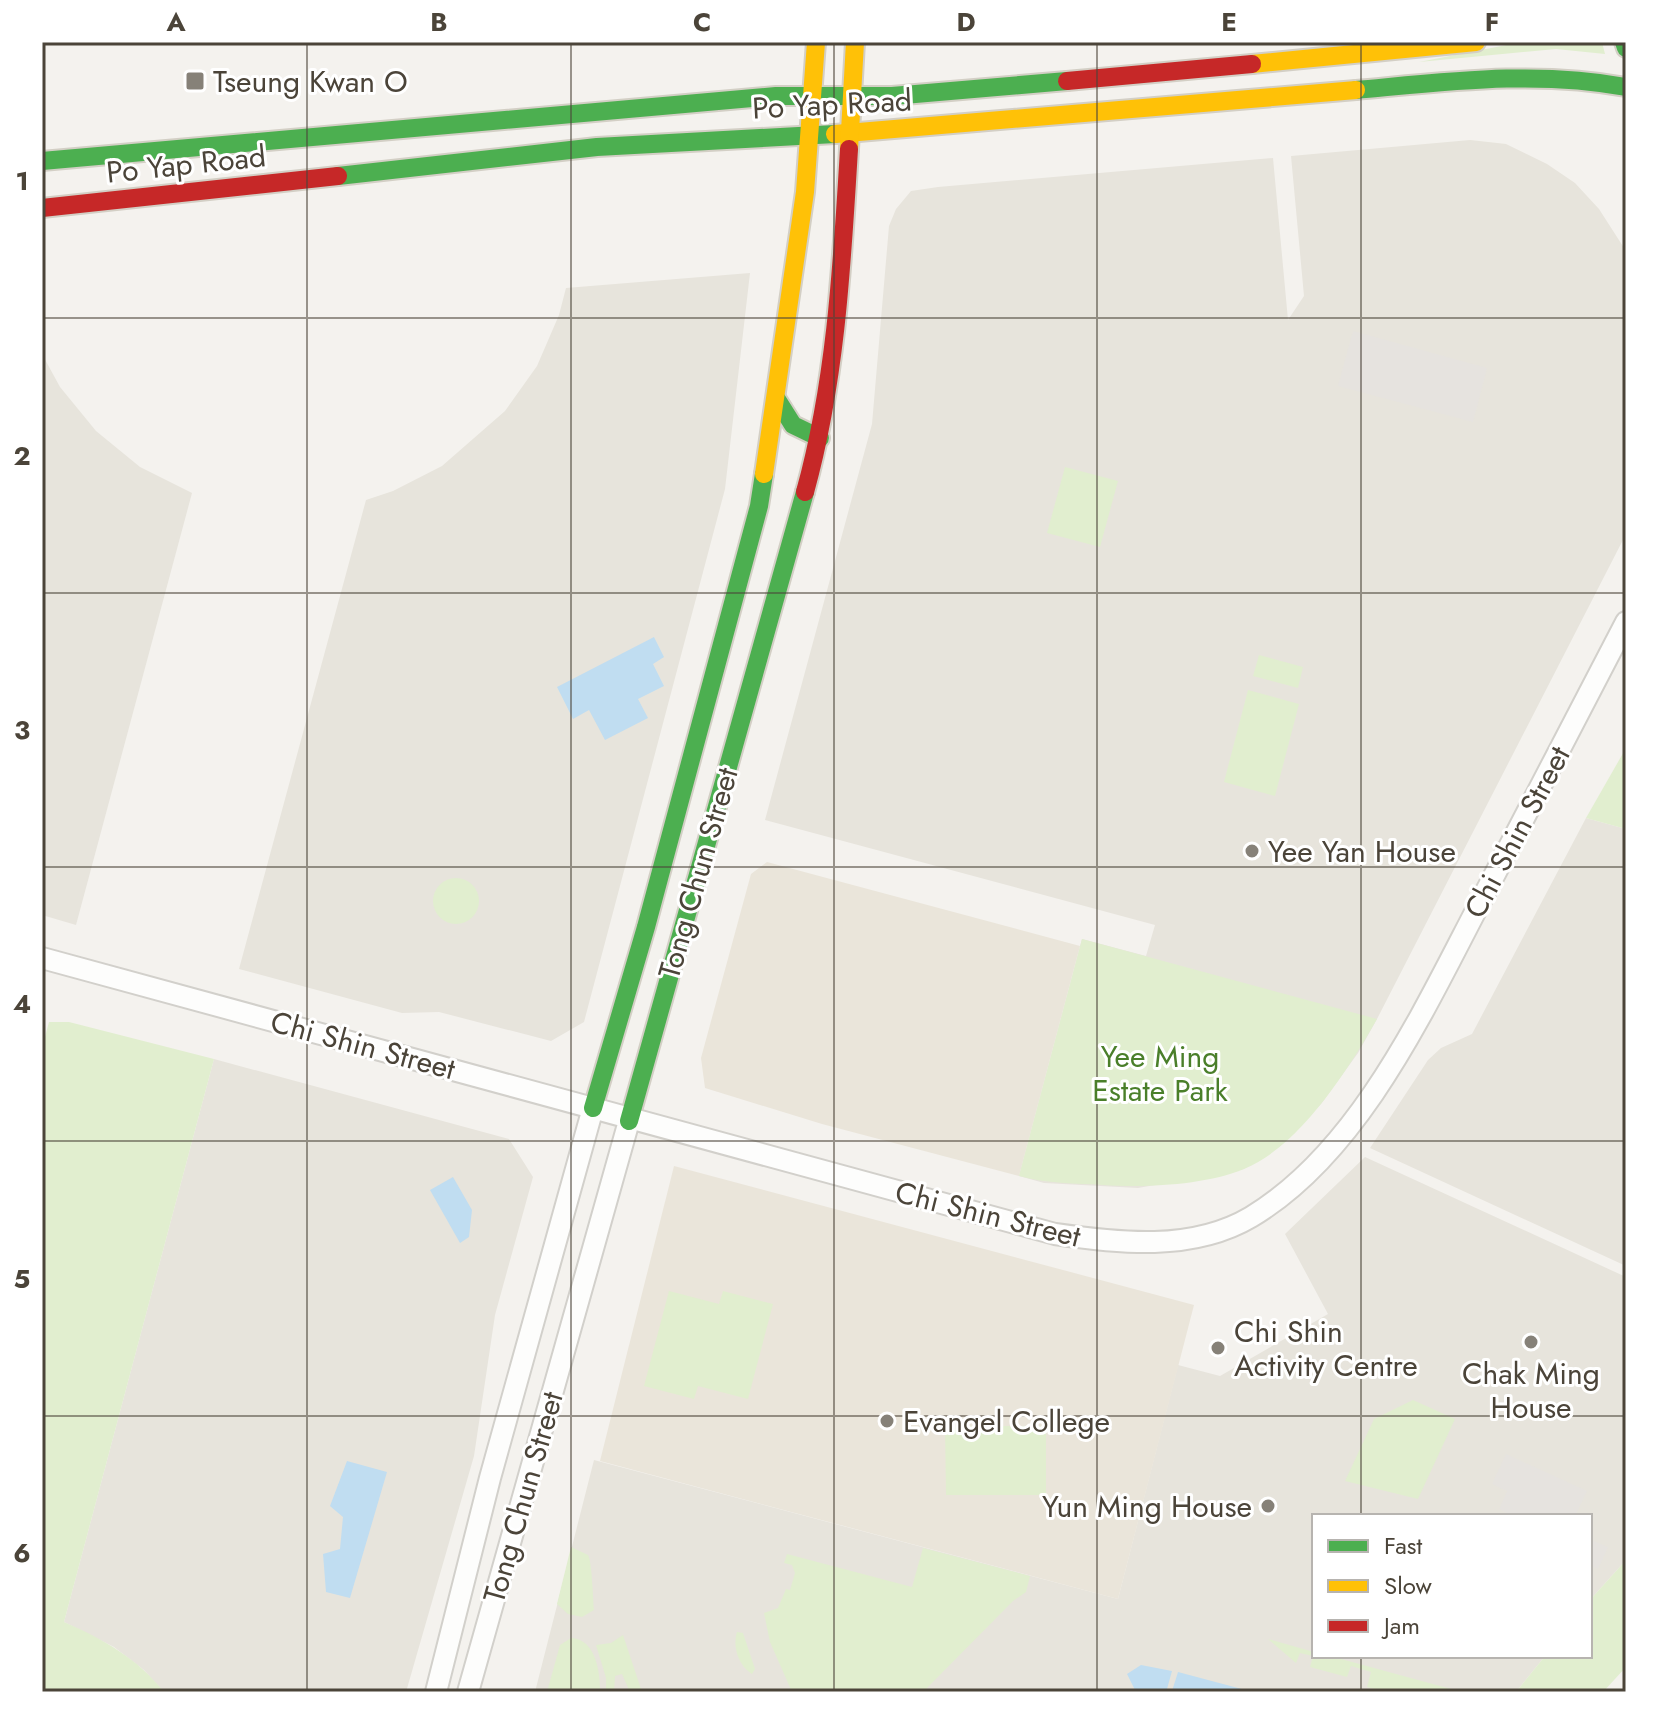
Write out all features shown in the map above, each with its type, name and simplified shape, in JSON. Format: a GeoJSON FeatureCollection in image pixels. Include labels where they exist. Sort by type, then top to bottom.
{"type":"FeatureCollection","features":[{"type":"Feature","properties":{"kind":"main road","name":"Tong Chun Street"},"geometry":{"type":"LineString","coordinates":[[593,1108],[759,506],[805,192],[816,42]]}},
{"type":"Feature","properties":{"kind":"main road","name":"Tong Chun Street"},"geometry":{"type":"LineString","coordinates":[[629,1121],[820,438],[840,303],[853,133],[855,42]]}},
{"type":"Feature","properties":{"kind":"main road","name":"Po Yap Road"},"geometry":{"type":"LineString","coordinates":[[42,161],[813,95],[855,96],[1194,71],[1436,49],[1476,42]]}},
{"type":"Feature","properties":{"kind":"main road"},"geometry":{"type":"LineString","coordinates":[[1624,42],[1626,48]]}},
{"type":"Feature","properties":{"kind":"main road","name":"Po Yap Road"},"geometry":{"type":"LineString","coordinates":[[42,208],[597,147],[853,133],[1463,80],[1584,79],[1626,87]]}},
{"type":"Feature","properties":{"kind":"main road"},"geometry":{"type":"LineString","coordinates":[[776,398],[786,420],[805,435],[820,438]]}},
{"type":"Feature","properties":{"kind":"street","name":"Chi Shin Street"},"geometry":{"type":"LineString","coordinates":[[42,958],[593,1108],[629,1121],[1055,1234],[1131,1245],[1192,1238],[1249,1219],[1329,1153],[1377,1085],[1466,928],[1626,622]]}},
{"type":"Feature","properties":{"kind":"street","name":"Tong Chun Street"},"geometry":{"type":"LineString","coordinates":[[436,1692],[490,1478],[593,1108]]}},
{"type":"Feature","properties":{"kind":"street","name":"Tong Chun Street"},"geometry":{"type":"LineString","coordinates":[[468,1692],[629,1121]]}},
{"type":"Feature","properties":{"kind":"shaded area"},"geometry":{"type":"Polygon","coordinates":[[[1470,140],[1506,144],[1547,164],[1575,183],[1599,209],[1626,251],[1626,534],[1377,1019],[1358,1053],[1321,1104],[1280,1146],[1244,1169],[1138,1188],[1044,1183],[1019,1176],[1082,939],[1146,956],[1155,925],[765,820],[872,424],[889,226],[896,209],[911,191],[938,187],[1273,158],[1288,320],[1304,296],[1291,156],[1470,140]]]}},
{"type":"Feature","properties":{"kind":"shaded area"},"geometry":{"type":"Polygon","coordinates":[[[750,273],[725,489],[584,1022],[551,1041],[439,1012],[402,1013],[239,969],[366,500],[393,491],[442,466],[505,411],[537,366],[559,315],[566,288],[750,273]]]}},
{"type":"Feature","properties":{"kind":"shaded area"},"geometry":{"type":"Polygon","coordinates":[[[1353,331],[1487,368],[1473,422],[1338,386],[1353,331]]]}},
{"type":"Feature","properties":{"kind":"shaded area"},"geometry":{"type":"Polygon","coordinates":[[[42,354],[60,387],[96,431],[140,467],[192,493],[76,925],[42,915],[42,354]]]}},
{"type":"Feature","properties":{"kind":"shaded area"},"geometry":{"type":"Polygon","coordinates":[[[1586,818],[1626,829],[1626,1266],[1370,1148],[1428,1060],[1441,1048],[1472,1034],[1586,818]]]}},
{"type":"Feature","properties":{"kind":"shaded area"},"geometry":{"type":"Polygon","coordinates":[[[767,862],[1080,946],[1019,1176],[822,1124],[705,1088],[701,1058],[751,874],[767,862]]]}},
{"type":"Feature","properties":{"kind":"shaded area"},"geometry":{"type":"Polygon","coordinates":[[[214,1059],[509,1139],[533,1177],[495,1315],[474,1456],[406,1692],[164,1692],[144,1670],[114,1647],[64,1622],[214,1059]]]}},
{"type":"Feature","properties":{"kind":"shaded area"},"geometry":{"type":"Polygon","coordinates":[[[1365,1157],[1626,1277],[1626,1560],[1592,1598],[1592,1514],[1312,1514],[1312,1658],[1543,1658],[1516,1692],[535,1692],[594,1460],[1118,1599],[1178,1365],[1220,1376],[1328,1314],[1285,1234],[1365,1157]]]}},
{"type":"Feature","properties":{"kind":"shaded area","name":"Evangel College"},"geometry":{"type":"Polygon","coordinates":[[[674,1166],[1194,1305],[1118,1599],[600,1461],[674,1166]]]}},
{"type":"Feature","properties":{"kind":"shaded area"},"geometry":{"type":"Polygon","coordinates":[[[1506,1454],[1587,1491],[1576,1514],[1506,1514],[1499,1509],[1507,1491],[1492,1484],[1506,1454]]]}},
{"type":"Feature","properties":{"kind":"shaded area"},"geometry":{"type":"Polygon","coordinates":[[[1592,1540],[1608,1547],[1598,1569],[1592,1566],[1592,1540]]]}},
{"type":"Feature","properties":{"kind":"green space"},"geometry":{"type":"Polygon","coordinates":[[[1522,42],[1602,42],[1605,54],[1556,49],[1419,62],[1522,42]]]}},
{"type":"Feature","properties":{"kind":"green space"},"geometry":{"type":"Polygon","coordinates":[[[1065,467],[1118,481],[1100,547],[1047,533],[1065,467]]]}},
{"type":"Feature","properties":{"kind":"green space"},"geometry":{"type":"Polygon","coordinates":[[[1259,655],[1303,667],[1298,688],[1253,676],[1259,655]]]}},
{"type":"Feature","properties":{"kind":"green space"},"geometry":{"type":"Polygon","coordinates":[[[1248,690],[1299,704],[1275,796],[1224,782],[1248,690]]]}},
{"type":"Feature","properties":{"kind":"green space"},"geometry":{"type":"Polygon","coordinates":[[[1626,748],[1626,829],[1586,818],[1626,748]]]}},
{"type":"Feature","properties":{"kind":"green space"},"geometry":{"type":"Polygon","coordinates":[[[456,878],[472,885],[479,901],[472,917],[456,924],[440,917],[433,901],[440,885],[456,878]]]}},
{"type":"Feature","properties":{"kind":"green space","name":"Yee Ming Estate Park"},"geometry":{"type":"Polygon","coordinates":[[[1082,939],[1377,1019],[1337,1083],[1303,1125],[1265,1158],[1244,1169],[1212,1179],[1156,1185],[1061,1183],[1019,1176],[1082,939]]]}},
{"type":"Feature","properties":{"kind":"green space"},"geometry":{"type":"Polygon","coordinates":[[[49,1022],[69,1022],[214,1059],[64,1622],[118,1651],[142,1669],[164,1692],[42,1692],[42,1048],[49,1022]]]}},
{"type":"Feature","properties":{"kind":"green space"},"geometry":{"type":"Polygon","coordinates":[[[669,1291],[719,1304],[723,1291],[773,1304],[748,1399],[698,1386],[694,1399],[644,1386],[669,1291]]]}},
{"type":"Feature","properties":{"kind":"green space"},"geometry":{"type":"Polygon","coordinates":[[[1413,1400],[1455,1419],[1418,1499],[1345,1481],[1374,1419],[1413,1400]]]}},
{"type":"Feature","properties":{"kind":"green space"},"geometry":{"type":"Polygon","coordinates":[[[945,1426],[1046,1426],[1046,1495],[946,1495],[945,1426]]]}},
{"type":"Feature","properties":{"kind":"green space"},"geometry":{"type":"Polygon","coordinates":[[[571,1547],[588,1555],[590,1565],[594,1610],[582,1617],[568,1614],[557,1604],[571,1547]]]}},
{"type":"Feature","properties":{"kind":"green space"},"geometry":{"type":"Polygon","coordinates":[[[923,1548],[1030,1576],[1026,1592],[1013,1601],[923,1692],[792,1692],[770,1642],[764,1613],[778,1608],[786,1589],[790,1590],[795,1573],[792,1565],[784,1563],[787,1554],[912,1587],[923,1548]]]}},
{"type":"Feature","properties":{"kind":"green space"},"geometry":{"type":"Polygon","coordinates":[[[1626,1560],[1626,1667],[1603,1692],[1516,1692],[1543,1658],[1592,1658],[1592,1598],[1626,1560]]]}},
{"type":"Feature","properties":{"kind":"green space"},"geometry":{"type":"Polygon","coordinates":[[[737,1632],[743,1633],[755,1669],[752,1674],[738,1656],[735,1644],[737,1632]]]}},
{"type":"Feature","properties":{"kind":"green space"},"geometry":{"type":"Polygon","coordinates":[[[623,1635],[642,1692],[630,1692],[622,1674],[615,1676],[614,1692],[606,1692],[606,1678],[596,1645],[611,1643],[623,1635]]]}},
{"type":"Feature","properties":{"kind":"green space"},"geometry":{"type":"Polygon","coordinates":[[[571,1638],[586,1644],[591,1650],[599,1675],[600,1692],[547,1692],[560,1645],[571,1638]]]}},
{"type":"Feature","properties":{"kind":"green space"},"geometry":{"type":"Polygon","coordinates":[[[1268,1639],[1312,1651],[1312,1656],[1300,1653],[1296,1663],[1268,1639]]]}},
{"type":"Feature","properties":{"kind":"green space"},"geometry":{"type":"Polygon","coordinates":[[[1312,1658],[1337,1658],[1462,1692],[1386,1692],[1367,1687],[1371,1672],[1351,1666],[1347,1677],[1310,1667],[1312,1658]]]}},
{"type":"Feature","properties":{"kind":"water"},"geometry":{"type":"Polygon","coordinates":[[[654,637],[664,657],[653,664],[664,686],[638,699],[648,718],[605,740],[589,710],[573,719],[557,687],[654,637]]]}},
{"type":"Feature","properties":{"kind":"water"},"geometry":{"type":"Polygon","coordinates":[[[453,1177],[472,1210],[469,1237],[460,1243],[430,1190],[453,1177]]]}},
{"type":"Feature","properties":{"kind":"water"},"geometry":{"type":"Polygon","coordinates":[[[347,1461],[387,1472],[350,1598],[326,1592],[323,1554],[340,1549],[343,1517],[330,1506],[347,1461]]]}},
{"type":"Feature","properties":{"kind":"water"},"geometry":{"type":"Polygon","coordinates":[[[1141,1665],[1172,1671],[1167,1689],[1172,1691],[1178,1672],[1253,1692],[1136,1692],[1127,1674],[1141,1665]]]}},
{"type":"Feature","properties":{"kind":"traffic: fast"},"geometry":{"type":"LineString","coordinates":[[1624,42],[1626,48]]}},
{"type":"Feature","properties":{"kind":"traffic: fast"},"geometry":{"type":"LineString","coordinates":[[1356,90],[1525,78],[1626,87]]}},
{"type":"Feature","properties":{"kind":"traffic: fast"},"geometry":{"type":"LineString","coordinates":[[42,161],[776,96],[892,96],[1067,81]]}},
{"type":"Feature","properties":{"kind":"traffic: fast"},"geometry":{"type":"LineString","coordinates":[[338,176],[597,147],[835,134]]}},
{"type":"Feature","properties":{"kind":"traffic: fast"},"geometry":{"type":"LineString","coordinates":[[776,398],[793,425],[820,438]]}},
{"type":"Feature","properties":{"kind":"traffic: fast"},"geometry":{"type":"LineString","coordinates":[[593,1108],[646,927],[759,506],[764,474]]}},
{"type":"Feature","properties":{"kind":"traffic: fast"},"geometry":{"type":"LineString","coordinates":[[629,1121],[805,492]]}},
{"type":"Feature","properties":{"kind":"traffic: slow"},"geometry":{"type":"LineString","coordinates":[[764,474],[805,192],[816,42]]}},
{"type":"Feature","properties":{"kind":"traffic: slow"},"geometry":{"type":"LineString","coordinates":[[849,149],[855,42]]}},
{"type":"Feature","properties":{"kind":"traffic: slow"},"geometry":{"type":"LineString","coordinates":[[1252,64],[1476,42]]}},
{"type":"Feature","properties":{"kind":"traffic: slow"},"geometry":{"type":"LineString","coordinates":[[835,134],[1356,90]]}},
{"type":"Feature","properties":{"kind":"traffic: jam"},"geometry":{"type":"LineString","coordinates":[[1067,81],[1252,64]]}},
{"type":"Feature","properties":{"kind":"traffic: jam"},"geometry":{"type":"LineString","coordinates":[[805,492],[831,365],[849,149]]}},
{"type":"Feature","properties":{"kind":"traffic: jam"},"geometry":{"type":"LineString","coordinates":[[42,208],[338,176]]}},
{"type":"Feature","properties":{"kind":"place","name":"Tseung Kwan O"},"geometry":{"type":"Point","coordinates":[195,81]}},
{"type":"Feature","properties":{"kind":"place","name":"Yee Yan House"},"geometry":{"type":"Point","coordinates":[1252,851]}},
{"type":"Feature","properties":{"kind":"place","name":"Chak Ming House"},"geometry":{"type":"Point","coordinates":[1531,1342]}},
{"type":"Feature","properties":{"kind":"place","name":"Chi Shin Activity Centre"},"geometry":{"type":"Point","coordinates":[1218,1348]}},
{"type":"Feature","properties":{"kind":"place","name":"Evangel College"},"geometry":{"type":"Point","coordinates":[887,1421]}},
{"type":"Feature","properties":{"kind":"place","name":"Yun Ming House"},"geometry":{"type":"Point","coordinates":[1268,1506]}}]}
